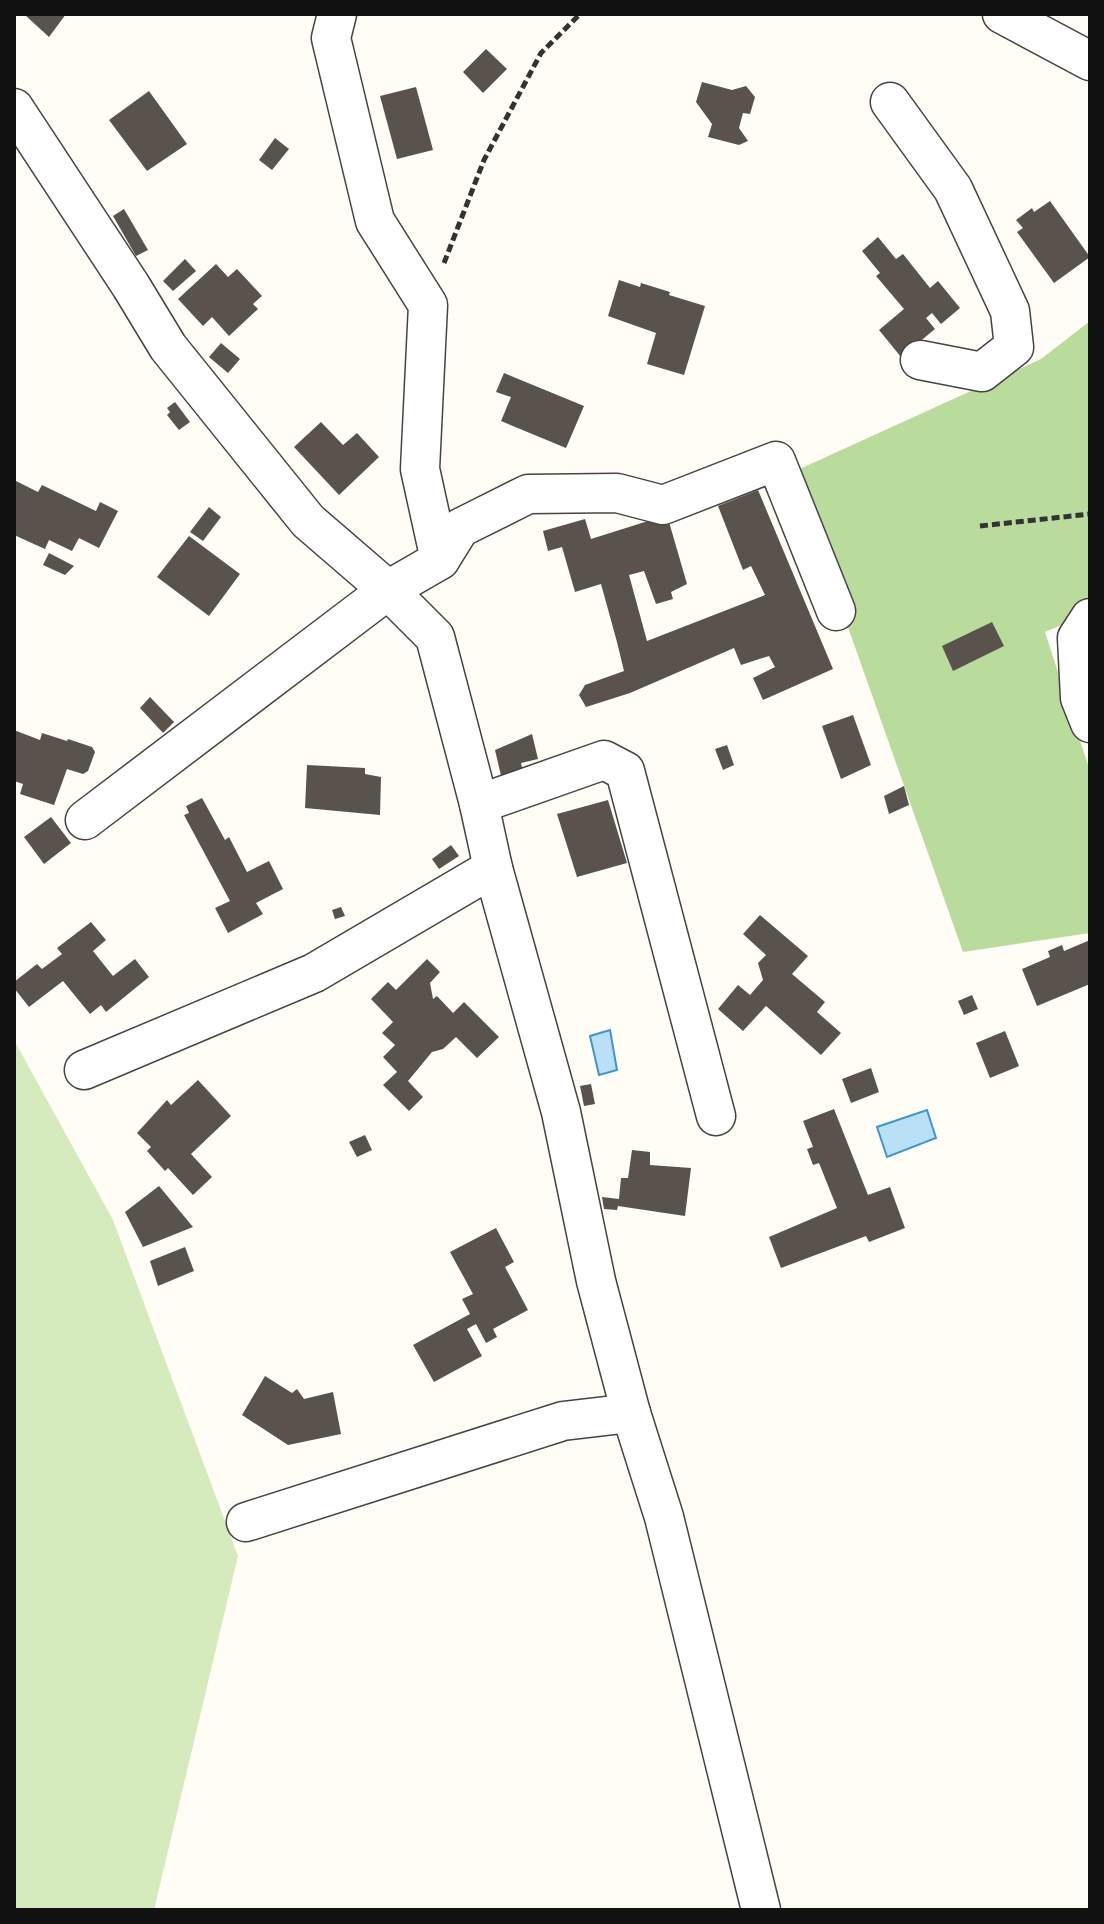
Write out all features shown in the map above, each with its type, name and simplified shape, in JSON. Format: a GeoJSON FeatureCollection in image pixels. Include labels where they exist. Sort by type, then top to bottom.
{"type":"FeatureCollection","features":[{"type":"Feature","properties":{"kind":"street"},"geometry":{"type":"LineString","coordinates":[[337,14],[331,38],[375,221],[428,305],[420,469],[440,560]]}},
{"type":"Feature","properties":{"kind":"street"},"geometry":{"type":"LineString","coordinates":[[1002,14],[1090,61]]}},
{"type":"Feature","properties":{"kind":"street"},"geometry":{"type":"LineString","coordinates":[[890,102],[953,189],[1010,311],[1013,335],[1014,347],[982,372],[920,360]]}},
{"type":"Feature","properties":{"kind":"street"},"geometry":{"type":"LineString","coordinates":[[14,108],[168,347],[308,521],[388,590],[435,637],[493,868],[561,1112],[596,1281],[631,1413],[664,1517],[761,1910]]}},
{"type":"Feature","properties":{"kind":"street"},"geometry":{"type":"LineString","coordinates":[[85,820],[388,590],[440,560],[460,528],[528,494],[617,493],[663,505],[776,461],[836,611]]}},
{"type":"Feature","properties":{"kind":"street"},"geometry":{"type":"LineString","coordinates":[[1090,618],[1077,638],[1080,698],[1090,723]]}},
{"type":"Feature","properties":{"kind":"street"},"geometry":{"type":"LineString","coordinates":[[479,804],[604,760],[625,771],[716,1116]]}},
{"type":"Feature","properties":{"kind":"street"},"geometry":{"type":"LineString","coordinates":[[84,1070],[314,973],[493,868]]}},
{"type":"Feature","properties":{"kind":"street"},"geometry":{"type":"LineString","coordinates":[[246,1522],[563,1421],[631,1413]]}},
{"type":"Feature","properties":{"kind":"path"},"geometry":{"type":"LineString","coordinates":[[428,305],[484,160],[541,53],[580,14]]}},
{"type":"Feature","properties":{"kind":"path"},"geometry":{"type":"LineString","coordinates":[[980,526],[1090,514]]}},
{"type":"Feature","properties":{"kind":"green space"},"geometry":{"type":"Polygon","coordinates":[[[1090,321],[1090,613],[1045,632],[1090,771],[1090,933],[963,952],[793,472],[1041,359],[1090,321]]]}},
{"type":"Feature","properties":{"kind":"green space"},"geometry":{"type":"Polygon","coordinates":[[[14,1040],[113,1220],[238,1556],[154,1910],[14,1910],[14,1040]]]}},
{"type":"Feature","properties":{"kind":"water"},"geometry":{"type":"Polygon","coordinates":[[[610,1030],[617,1070],[599,1075],[590,1036],[610,1030]]]}},
{"type":"Feature","properties":{"kind":"water"},"geometry":{"type":"Polygon","coordinates":[[[927,1110],[936,1138],[887,1157],[877,1127],[927,1110]]]}},
{"type":"Feature","properties":{"kind":"building"},"geometry":{"type":"Polygon","coordinates":[[[66,14],[49,37],[26,16],[66,14]]]}},
{"type":"Feature","properties":{"kind":"building"},"geometry":{"type":"Polygon","coordinates":[[[486,49],[507,69],[483,93],[463,72],[486,49]]]}},
{"type":"Feature","properties":{"kind":"building"},"geometry":{"type":"Polygon","coordinates":[[[702,82],[732,90],[746,86],[755,97],[750,114],[743,113],[739,128],[748,141],[739,145],[708,137],[712,124],[696,102],[702,82]]]}},
{"type":"Feature","properties":{"kind":"building"},"geometry":{"type":"Polygon","coordinates":[[[416,87],[433,150],[397,159],[380,96],[416,87]]]}},
{"type":"Feature","properties":{"kind":"building"},"geometry":{"type":"Polygon","coordinates":[[[149,91],[187,144],[147,171],[109,120],[149,91]]]}},
{"type":"Feature","properties":{"kind":"building"},"geometry":{"type":"Polygon","coordinates":[[[275,138],[289,149],[272,170],[259,160],[275,138]]]}},
{"type":"Feature","properties":{"kind":"building"},"geometry":{"type":"Polygon","coordinates":[[[1050,201],[1090,257],[1054,283],[1017,232],[1023,228],[1016,220],[1032,208],[1034,212],[1050,201]]]}},
{"type":"Feature","properties":{"kind":"building"},"geometry":{"type":"Polygon","coordinates":[[[124,209],[148,250],[136,256],[113,216],[124,209]]]}},
{"type":"Feature","properties":{"kind":"building"},"geometry":{"type":"Polygon","coordinates":[[[878,237],[896,259],[903,254],[930,288],[938,281],[960,308],[941,324],[932,313],[926,318],[935,329],[901,357],[879,330],[904,309],[876,276],[880,273],[862,251],[878,237]]]}},
{"type":"Feature","properties":{"kind":"building"},"geometry":{"type":"Polygon","coordinates":[[[185,259],[196,271],[173,291],[163,281],[185,259]]]}},
{"type":"Feature","properties":{"kind":"building"},"geometry":{"type":"Polygon","coordinates":[[[216,264],[228,277],[237,269],[262,296],[253,304],[258,309],[229,336],[212,317],[203,326],[178,299],[216,264]]]}},
{"type":"Feature","properties":{"kind":"building"},"geometry":{"type":"Polygon","coordinates":[[[619,280],[640,287],[641,283],[705,306],[684,375],[647,364],[656,333],[608,316],[619,280]]]}},
{"type":"Feature","properties":{"kind":"building"},"geometry":{"type":"Polygon","coordinates":[[[221,343],[240,359],[228,373],[209,357],[221,343]]]}},
{"type":"Feature","properties":{"kind":"building"},"geometry":{"type":"Polygon","coordinates":[[[504,373],[584,406],[566,448],[501,421],[511,397],[496,392],[504,373]]]}},
{"type":"Feature","properties":{"kind":"building"},"geometry":{"type":"Polygon","coordinates":[[[175,402],[190,422],[179,430],[167,415],[170,412],[167,408],[175,402]]]}},
{"type":"Feature","properties":{"kind":"building"},"geometry":{"type":"Polygon","coordinates":[[[321,422],[343,445],[357,433],[379,457],[339,495],[294,447],[321,422]]]}},
{"type":"Feature","properties":{"kind":"building"},"geometry":{"type":"Polygon","coordinates":[[[14,480],[38,492],[42,485],[96,511],[100,502],[118,511],[99,548],[79,538],[72,551],[49,540],[45,549],[14,535],[14,480]]]}},
{"type":"Feature","properties":{"kind":"building"},"geometry":{"type":"Polygon","coordinates":[[[758,490],[833,669],[763,700],[753,678],[775,667],[769,656],[741,665],[734,648],[630,693],[586,707],[579,695],[585,685],[624,671],[617,642],[601,584],[575,592],[562,547],[548,551],[543,531],[585,519],[591,539],[667,515],[687,584],[671,592],[673,599],[656,604],[644,571],[629,575],[647,641],[765,595],[751,566],[743,570],[718,506],[758,490]]]}},
{"type":"Feature","properties":{"kind":"building"},"geometry":{"type":"Polygon","coordinates":[[[209,507],[221,517],[203,541],[190,532],[209,507]]]}},
{"type":"Feature","properties":{"kind":"building"},"geometry":{"type":"Polygon","coordinates":[[[189,536],[240,574],[209,616],[157,577],[189,536]]]}},
{"type":"Feature","properties":{"kind":"building"},"geometry":{"type":"Polygon","coordinates":[[[49,553],[74,566],[65,575],[43,565],[49,553]]]}},
{"type":"Feature","properties":{"kind":"building"},"geometry":{"type":"Polygon","coordinates":[[[992,622],[1004,646],[953,671],[942,646],[992,622]]]}},
{"type":"Feature","properties":{"kind":"building"},"geometry":{"type":"Polygon","coordinates":[[[150,697],[174,722],[163,733],[140,708],[150,697]]]}},
{"type":"Feature","properties":{"kind":"building"},"geometry":{"type":"Polygon","coordinates":[[[853,715],[871,765],[841,779],[822,726],[853,715]]]}},
{"type":"Feature","properties":{"kind":"building"},"geometry":{"type":"Polygon","coordinates":[[[14,730],[40,740],[42,733],[68,739],[92,747],[95,752],[88,771],[83,774],[67,769],[54,805],[20,794],[23,784],[14,781],[14,730]]]}},
{"type":"Feature","properties":{"kind":"building"},"geometry":{"type":"Polygon","coordinates":[[[532,734],[538,759],[521,763],[525,781],[503,784],[495,750],[532,734]]]}},
{"type":"Feature","properties":{"kind":"building"},"geometry":{"type":"Polygon","coordinates":[[[727,745],[734,765],[723,770],[715,749],[727,745]]]}},
{"type":"Feature","properties":{"kind":"building"},"geometry":{"type":"Polygon","coordinates":[[[307,765],[365,768],[365,774],[381,777],[380,815],[305,808],[307,765]]]}},
{"type":"Feature","properties":{"kind":"building"},"geometry":{"type":"Polygon","coordinates":[[[904,786],[909,805],[889,814],[884,796],[904,786]]]}},
{"type":"Feature","properties":{"kind":"building"},"geometry":{"type":"Polygon","coordinates":[[[202,798],[225,840],[229,837],[247,872],[269,861],[283,889],[256,903],[263,914],[228,933],[215,908],[230,901],[184,815],[189,813],[186,806],[202,798]]]}},
{"type":"Feature","properties":{"kind":"building"},"geometry":{"type":"Polygon","coordinates":[[[608,800],[627,863],[577,877],[557,814],[608,800]]]}},
{"type":"Feature","properties":{"kind":"building"},"geometry":{"type":"Polygon","coordinates":[[[51,817],[71,843],[44,864],[24,837],[51,817]]]}},
{"type":"Feature","properties":{"kind":"building"},"geometry":{"type":"Polygon","coordinates":[[[451,845],[459,856],[439,869],[432,859],[451,845]]]}},
{"type":"Feature","properties":{"kind":"building"},"geometry":{"type":"Polygon","coordinates":[[[341,907],[345,916],[335,919],[332,910],[341,907]]]}},
{"type":"Feature","properties":{"kind":"building"},"geometry":{"type":"Polygon","coordinates":[[[760,915],[808,956],[792,974],[825,1002],[817,1012],[841,1033],[821,1055],[766,1006],[743,1031],[718,1009],[738,985],[750,995],[763,980],[758,963],[766,955],[743,934],[760,915]]]}},
{"type":"Feature","properties":{"kind":"building"},"geometry":{"type":"Polygon","coordinates":[[[91,922],[106,940],[93,951],[113,976],[135,959],[149,977],[106,1012],[101,1005],[90,1014],[63,981],[29,1007],[14,988],[14,982],[37,964],[42,969],[62,954],[57,948],[91,922]]]}},
{"type":"Feature","properties":{"kind":"building"},"geometry":{"type":"Polygon","coordinates":[[[1090,940],[1090,984],[1037,1006],[1022,969],[1050,957],[1048,951],[1062,945],[1064,951],[1090,940]]]}},
{"type":"Feature","properties":{"kind":"building"},"geometry":{"type":"Polygon","coordinates":[[[427,959],[440,972],[430,983],[433,999],[437,996],[453,1013],[464,1002],[499,1037],[477,1058],[456,1037],[443,1049],[432,1052],[408,1081],[423,1097],[409,1111],[383,1085],[397,1072],[383,1057],[395,1045],[382,1033],[393,1022],[371,999],[388,982],[396,990],[427,959]]]}},
{"type":"Feature","properties":{"kind":"building"},"geometry":{"type":"Polygon","coordinates":[[[972,995],[978,1009],[964,1015],[958,1001],[972,995]]]}},
{"type":"Feature","properties":{"kind":"building"},"geometry":{"type":"Polygon","coordinates":[[[1005,1031],[1019,1066],[990,1078],[976,1043],[1005,1031]]]}},
{"type":"Feature","properties":{"kind":"building"},"geometry":{"type":"Polygon","coordinates":[[[871,1068],[879,1092],[851,1103],[842,1079],[871,1068]]]}},
{"type":"Feature","properties":{"kind":"building"},"geometry":{"type":"Polygon","coordinates":[[[198,1080],[231,1116],[191,1154],[212,1177],[193,1195],[168,1168],[165,1171],[147,1151],[151,1147],[137,1133],[167,1100],[171,1105],[198,1080]]]}},
{"type":"Feature","properties":{"kind":"building"},"geometry":{"type":"Polygon","coordinates":[[[591,1084],[595,1104],[584,1106],[580,1086],[591,1084]]]}},
{"type":"Feature","properties":{"kind":"building"},"geometry":{"type":"Polygon","coordinates":[[[834,1109],[868,1195],[890,1187],[905,1228],[869,1242],[866,1236],[781,1268],[769,1237],[837,1208],[819,1163],[813,1165],[807,1149],[813,1147],[803,1121],[834,1109]]]}},
{"type":"Feature","properties":{"kind":"building"},"geometry":{"type":"Polygon","coordinates":[[[365,1135],[372,1150],[357,1157],[349,1142],[365,1135]]]}},
{"type":"Feature","properties":{"kind":"building"},"geometry":{"type":"Polygon","coordinates":[[[632,1150],[650,1152],[650,1165],[691,1168],[685,1216],[618,1206],[617,1210],[604,1209],[602,1197],[619,1199],[621,1178],[628,1178],[632,1150]]]}},
{"type":"Feature","properties":{"kind":"building"},"geometry":{"type":"Polygon","coordinates":[[[159,1186],[193,1227],[143,1247],[125,1212],[159,1186]]]}},
{"type":"Feature","properties":{"kind":"building"},"geometry":{"type":"Polygon","coordinates":[[[496,1228],[514,1262],[505,1267],[528,1310],[493,1329],[497,1337],[486,1343],[476,1324],[467,1329],[482,1356],[434,1382],[413,1345],[470,1314],[462,1299],[473,1294],[450,1252],[496,1228]]]}},
{"type":"Feature","properties":{"kind":"building"},"geometry":{"type":"Polygon","coordinates":[[[185,1247],[194,1271],[158,1286],[150,1261],[185,1247]]]}},
{"type":"Feature","properties":{"kind":"building"},"geometry":{"type":"Polygon","coordinates":[[[265,1376],[292,1393],[297,1389],[304,1399],[333,1392],[341,1434],[288,1445],[242,1415],[265,1376]]]}}]}
